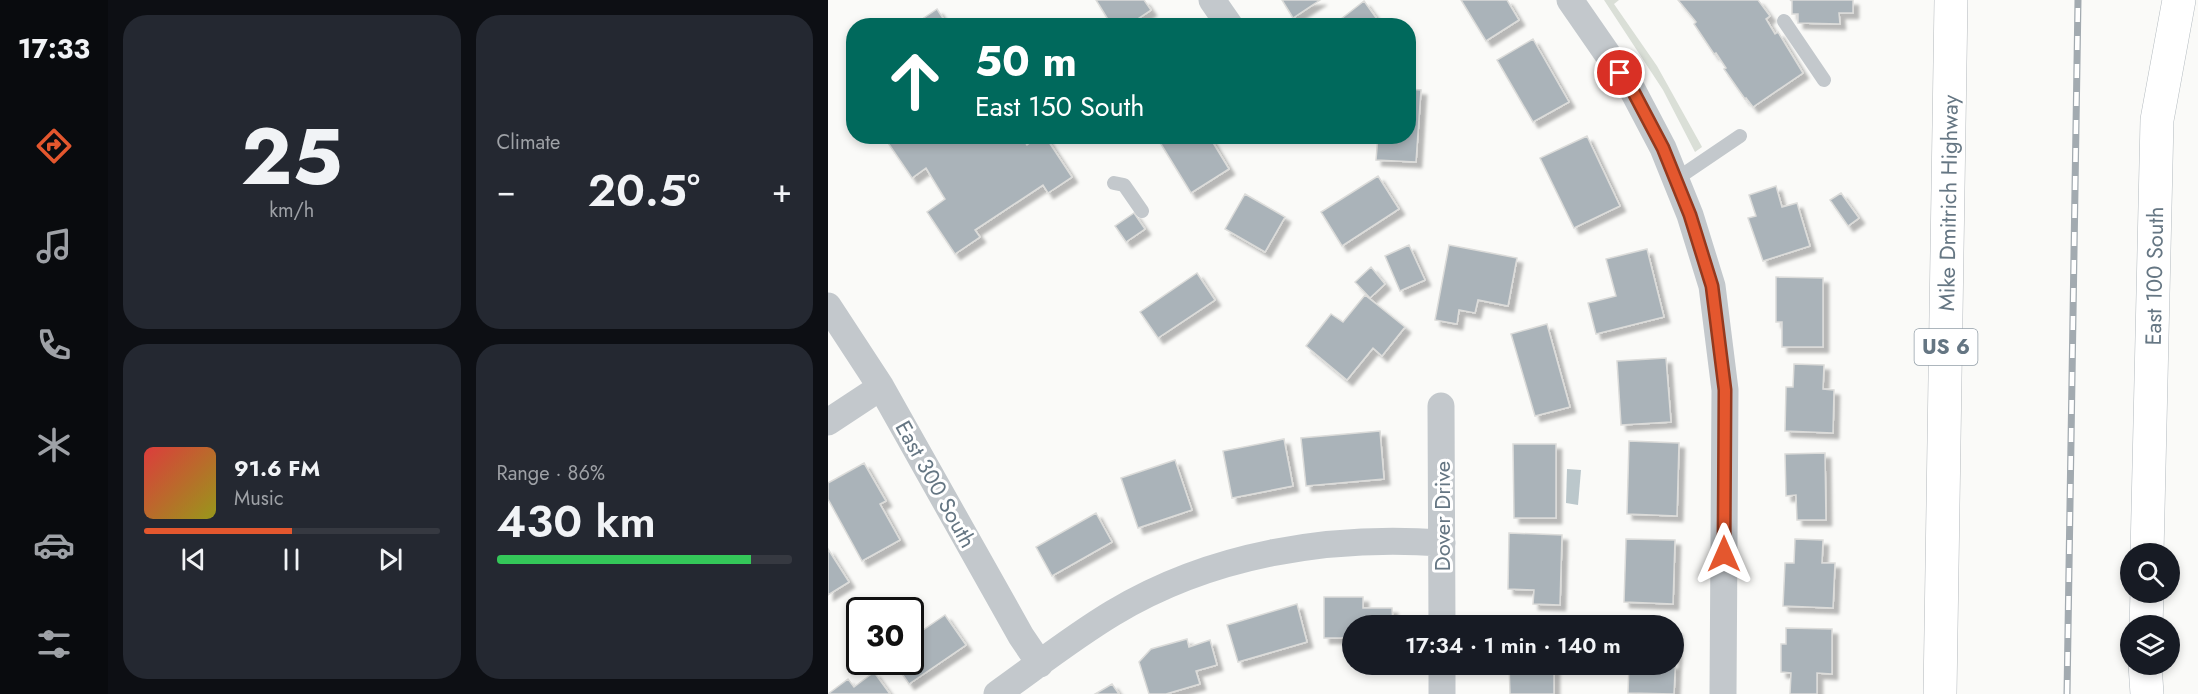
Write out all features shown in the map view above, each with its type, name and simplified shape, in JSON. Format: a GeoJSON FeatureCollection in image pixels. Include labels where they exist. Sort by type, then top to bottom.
{"type":"FeatureCollection","features":[{"type":"Feature","properties":{"kind":"main road","name":"Mike Dmitrich Highway"},"geometry":{"type":"LineString","coordinates":[[1941,694],[1951,0]]}},
{"type":"Feature","properties":{"kind":"main road","name":"East 100 South"},"geometry":{"type":"LineString","coordinates":[[2148,543],[2157,120],[2179,0]]}},
{"type":"Feature","properties":{"kind":"main road"},"geometry":{"type":"LineString","coordinates":[[2146,675],[2147,694]]}},
{"type":"Feature","properties":{"kind":"street"},"geometry":{"type":"LineString","coordinates":[[1212,0],[1224,18]]}},
{"type":"Feature","properties":{"kind":"street"},"geometry":{"type":"LineString","coordinates":[[1570,0],[1633,91],[1663,148],[1690,215],[1712,286],[1725,390],[1723,694]]}},
{"type":"Feature","properties":{"kind":"street","name":"East 300 South"},"geometry":{"type":"LineString","coordinates":[[828,306],[881,387],[1021,636],[1040,664]]}},
{"type":"Feature","properties":{"kind":"street"},"geometry":{"type":"LineString","coordinates":[[828,422],[881,387]]}},
{"type":"Feature","properties":{"kind":"street","name":"Dover Drive"},"geometry":{"type":"LineString","coordinates":[[1441,406],[1442,615]]}},
{"type":"Feature","properties":{"kind":"street"},"geometry":{"type":"LineString","coordinates":[[997,694],[1113,613],[1160,589],[1224,566],[1286,549],[1322,544],[1442,543]]}},
{"type":"Feature","properties":{"kind":"street"},"geometry":{"type":"LineString","coordinates":[[1442,675],[1442,694]]}},
{"type":"Feature","properties":{"kind":"lane"},"geometry":{"type":"LineString","coordinates":[[1784,21],[1824,80]]}},
{"type":"Feature","properties":{"kind":"lane"},"geometry":{"type":"LineString","coordinates":[[1675,180],[1740,136]]}},
{"type":"Feature","properties":{"kind":"lane"},"geometry":{"type":"LineString","coordinates":[[1114,183],[1124,185],[1142,211]]}},
{"type":"Feature","properties":{"kind":"shaded area"},"geometry":{"type":"Polygon","coordinates":[[[1604,0],[1619,0],[1614,4],[1657,66],[1702,147],[1695,152],[1663,90],[1604,0]]]}},
{"type":"Feature","properties":{"kind":"shaded area"},"geometry":{"type":"Polygon","coordinates":[[[1567,469],[1581,470],[1578,505],[1566,503],[1567,469]]]}},
{"type":"Feature","properties":{"kind":"building"},"geometry":{"type":"Polygon","coordinates":[[[1096,0],[1144,0],[1151,10],[1139,18],[1107,18],[1096,0]]]}},
{"type":"Feature","properties":{"kind":"building"},"geometry":{"type":"Polygon","coordinates":[[[1282,0],[1320,0],[1293,18],[1282,0]]]}},
{"type":"Feature","properties":{"kind":"building"},"geometry":{"type":"Polygon","coordinates":[[[1461,0],[1507,0],[1519,20],[1486,41],[1461,0]]]}},
{"type":"Feature","properties":{"kind":"building"},"geometry":{"type":"Polygon","coordinates":[[[1678,0],[1758,0],[1770,16],[1766,19],[1775,34],[1778,32],[1803,73],[1753,107],[1724,69],[1726,68],[1694,24],[1696,22],[1678,0]]]}},
{"type":"Feature","properties":{"kind":"building"},"geometry":{"type":"Polygon","coordinates":[[[1790,0],[1853,0],[1853,13],[1839,13],[1840,24],[1798,23],[1798,14],[1792,14],[1792,1],[1790,0]]]}},
{"type":"Feature","properties":{"kind":"building"},"geometry":{"type":"Polygon","coordinates":[[[1364,1],[1376,18],[1342,18],[1364,1]]]}},
{"type":"Feature","properties":{"kind":"building"},"geometry":{"type":"Polygon","coordinates":[[[937,9],[943,18],[924,18],[937,9]]]}},
{"type":"Feature","properties":{"kind":"building"},"geometry":{"type":"Polygon","coordinates":[[[1533,39],[1569,102],[1533,122],[1497,60],[1533,39]]]}},
{"type":"Feature","properties":{"kind":"building"},"geometry":{"type":"Polygon","coordinates":[[[1416,90],[1421,90],[1416,162],[1376,160],[1377,144],[1416,144],[1416,90]]]}},
{"type":"Feature","properties":{"kind":"building"},"geometry":{"type":"Polygon","coordinates":[[[1587,136],[1620,206],[1574,228],[1540,158],[1587,136]]]}},
{"type":"Feature","properties":{"kind":"building"},"geometry":{"type":"Polygon","coordinates":[[[889,144],[1050,144],[1072,177],[1048,193],[1043,185],[975,230],[980,237],[955,254],[927,212],[945,199],[926,168],[912,178],[889,144]]]}},
{"type":"Feature","properties":{"kind":"building"},"geometry":{"type":"Polygon","coordinates":[[[1161,144],[1214,144],[1229,169],[1191,193],[1161,144]]]}},
{"type":"Feature","properties":{"kind":"building"},"geometry":{"type":"Polygon","coordinates":[[[1378,176],[1399,209],[1342,246],[1321,212],[1378,176]]]}},
{"type":"Feature","properties":{"kind":"building"},"geometry":{"type":"Polygon","coordinates":[[[1776,186],[1782,207],[1797,203],[1810,246],[1763,261],[1748,218],[1756,216],[1749,195],[1776,186]]]}},
{"type":"Feature","properties":{"kind":"building"},"geometry":{"type":"Polygon","coordinates":[[[1841,193],[1859,218],[1848,226],[1830,200],[1841,193]]]}},
{"type":"Feature","properties":{"kind":"building"},"geometry":{"type":"Polygon","coordinates":[[[1245,194],[1285,217],[1265,252],[1225,229],[1245,194]]]}},
{"type":"Feature","properties":{"kind":"building"},"geometry":{"type":"Polygon","coordinates":[[[1134,213],[1145,229],[1126,242],[1115,226],[1134,213]]]}},
{"type":"Feature","properties":{"kind":"building"},"geometry":{"type":"Polygon","coordinates":[[[1409,245],[1425,280],[1400,291],[1385,256],[1409,245]]]}},
{"type":"Feature","properties":{"kind":"building"},"geometry":{"type":"Polygon","coordinates":[[[1449,245],[1517,258],[1508,306],[1478,300],[1475,313],[1459,310],[1457,324],[1435,320],[1449,245]]]}},
{"type":"Feature","properties":{"kind":"building"},"geometry":{"type":"Polygon","coordinates":[[[1647,249],[1664,317],[1596,334],[1588,303],[1616,296],[1606,259],[1647,249]]]}},
{"type":"Feature","properties":{"kind":"building"},"geometry":{"type":"Polygon","coordinates":[[[1371,267],[1385,284],[1370,298],[1355,282],[1371,267]]]}},
{"type":"Feature","properties":{"kind":"building"},"geometry":{"type":"Polygon","coordinates":[[[1197,273],[1215,300],[1158,338],[1140,312],[1197,273]]]}},
{"type":"Feature","properties":{"kind":"building"},"geometry":{"type":"Polygon","coordinates":[[[1776,277],[1823,278],[1823,347],[1782,347],[1782,322],[1776,322],[1776,277]]]}},
{"type":"Feature","properties":{"kind":"building"},"geometry":{"type":"Polygon","coordinates":[[[1365,295],[1405,327],[1382,356],[1373,348],[1347,380],[1306,346],[1331,314],[1343,322],[1365,295]]]}},
{"type":"Feature","properties":{"kind":"building"},"geometry":{"type":"Polygon","coordinates":[[[1547,324],[1570,407],[1535,416],[1511,334],[1547,324]]]}},
{"type":"Feature","properties":{"kind":"building"},"geometry":{"type":"Polygon","coordinates":[[[1666,358],[1671,422],[1621,425],[1617,361],[1666,358]]]}},
{"type":"Feature","properties":{"kind":"building"},"geometry":{"type":"Polygon","coordinates":[[[1794,364],[1824,365],[1823,389],[1834,390],[1833,433],[1785,431],[1786,387],[1793,387],[1794,364]]]}},
{"type":"Feature","properties":{"kind":"building"},"geometry":{"type":"Polygon","coordinates":[[[1380,431],[1384,479],[1306,486],[1301,438],[1380,431]]]}},
{"type":"Feature","properties":{"kind":"building"},"geometry":{"type":"Polygon","coordinates":[[[1284,439],[1293,486],[1232,498],[1223,451],[1284,439]]]}},
{"type":"Feature","properties":{"kind":"building"},"geometry":{"type":"Polygon","coordinates":[[[1629,441],[1679,443],[1677,516],[1627,514],[1629,441]]]}},
{"type":"Feature","properties":{"kind":"building"},"geometry":{"type":"Polygon","coordinates":[[[1513,444],[1556,444],[1556,518],[1514,518],[1513,444]]]}},
{"type":"Feature","properties":{"kind":"building"},"geometry":{"type":"Polygon","coordinates":[[[1825,453],[1826,520],[1797,520],[1796,495],[1786,496],[1785,454],[1825,453]]]}},
{"type":"Feature","properties":{"kind":"building"},"geometry":{"type":"Polygon","coordinates":[[[1175,460],[1192,510],[1138,528],[1121,478],[1175,460]]]}},
{"type":"Feature","properties":{"kind":"building"},"geometry":{"type":"Polygon","coordinates":[[[864,463],[886,501],[880,504],[900,540],[862,561],[828,499],[828,483],[864,463]]]}},
{"type":"Feature","properties":{"kind":"building"},"geometry":{"type":"Polygon","coordinates":[[[1096,513],[1112,542],[1052,576],[1036,547],[1096,513]]]}},
{"type":"Feature","properties":{"kind":"building"},"geometry":{"type":"Polygon","coordinates":[[[1509,533],[1562,535],[1560,605],[1533,604],[1534,590],[1508,589],[1509,533]]]}},
{"type":"Feature","properties":{"kind":"building"},"geometry":{"type":"Polygon","coordinates":[[[1626,539],[1675,540],[1673,604],[1624,602],[1626,539]]]}},
{"type":"Feature","properties":{"kind":"building"},"geometry":{"type":"Polygon","coordinates":[[[1795,539],[1823,540],[1822,563],[1835,563],[1833,608],[1783,606],[1785,563],[1794,563],[1795,539]]]}},
{"type":"Feature","properties":{"kind":"building"},"geometry":{"type":"Polygon","coordinates":[[[828,549],[849,582],[828,595],[828,549]]]}},
{"type":"Feature","properties":{"kind":"building"},"geometry":{"type":"Polygon","coordinates":[[[1324,597],[1363,597],[1363,608],[1392,608],[1392,615],[1342,615],[1342,638],[1324,638],[1324,597]]]}},
{"type":"Feature","properties":{"kind":"building"},"geometry":{"type":"Polygon","coordinates":[[[1297,604],[1307,642],[1238,662],[1227,625],[1297,604]]]}},
{"type":"Feature","properties":{"kind":"building"},"geometry":{"type":"Polygon","coordinates":[[[945,615],[966,645],[924,674],[924,629],[945,615]]]}},
{"type":"Feature","properties":{"kind":"building"},"geometry":{"type":"Polygon","coordinates":[[[1786,628],[1832,629],[1832,674],[1817,673],[1817,694],[1790,694],[1791,673],[1781,672],[1781,644],[1786,644],[1786,628]]]}},
{"type":"Feature","properties":{"kind":"building"},"geometry":{"type":"Polygon","coordinates":[[[1187,639],[1189,647],[1210,640],[1217,665],[1196,671],[1200,684],[1166,694],[1149,694],[1139,662],[1151,649],[1187,639]]]}},
{"type":"Feature","properties":{"kind":"building"},"geometry":{"type":"Polygon","coordinates":[[[870,675],[876,675],[890,694],[828,694],[848,679],[854,687],[870,675]]]}},
{"type":"Feature","properties":{"kind":"building"},"geometry":{"type":"Polygon","coordinates":[[[903,675],[922,675],[909,684],[903,675]]]}},
{"type":"Feature","properties":{"kind":"building"},"geometry":{"type":"Polygon","coordinates":[[[1509,675],[1554,675],[1554,694],[1510,694],[1509,675]]]}},
{"type":"Feature","properties":{"kind":"building"},"geometry":{"type":"Polygon","coordinates":[[[1629,675],[1675,675],[1674,694],[1628,693],[1629,675]]]}},
{"type":"Feature","properties":{"kind":"building"},"geometry":{"type":"Polygon","coordinates":[[[1112,684],[1119,694],[1095,694],[1112,684]]]}},
{"type":"Feature","properties":{"kind":"railway"},"geometry":{"type":"LineString","coordinates":[[2067,694],[2078,0]]}},
{"type":"Feature","properties":{"kind":"route"},"geometry":{"type":"LineString","coordinates":[[1620,73],[1633,91],[1663,148],[1690,215],[1712,286],[1725,390],[1724,554]]}}]}
